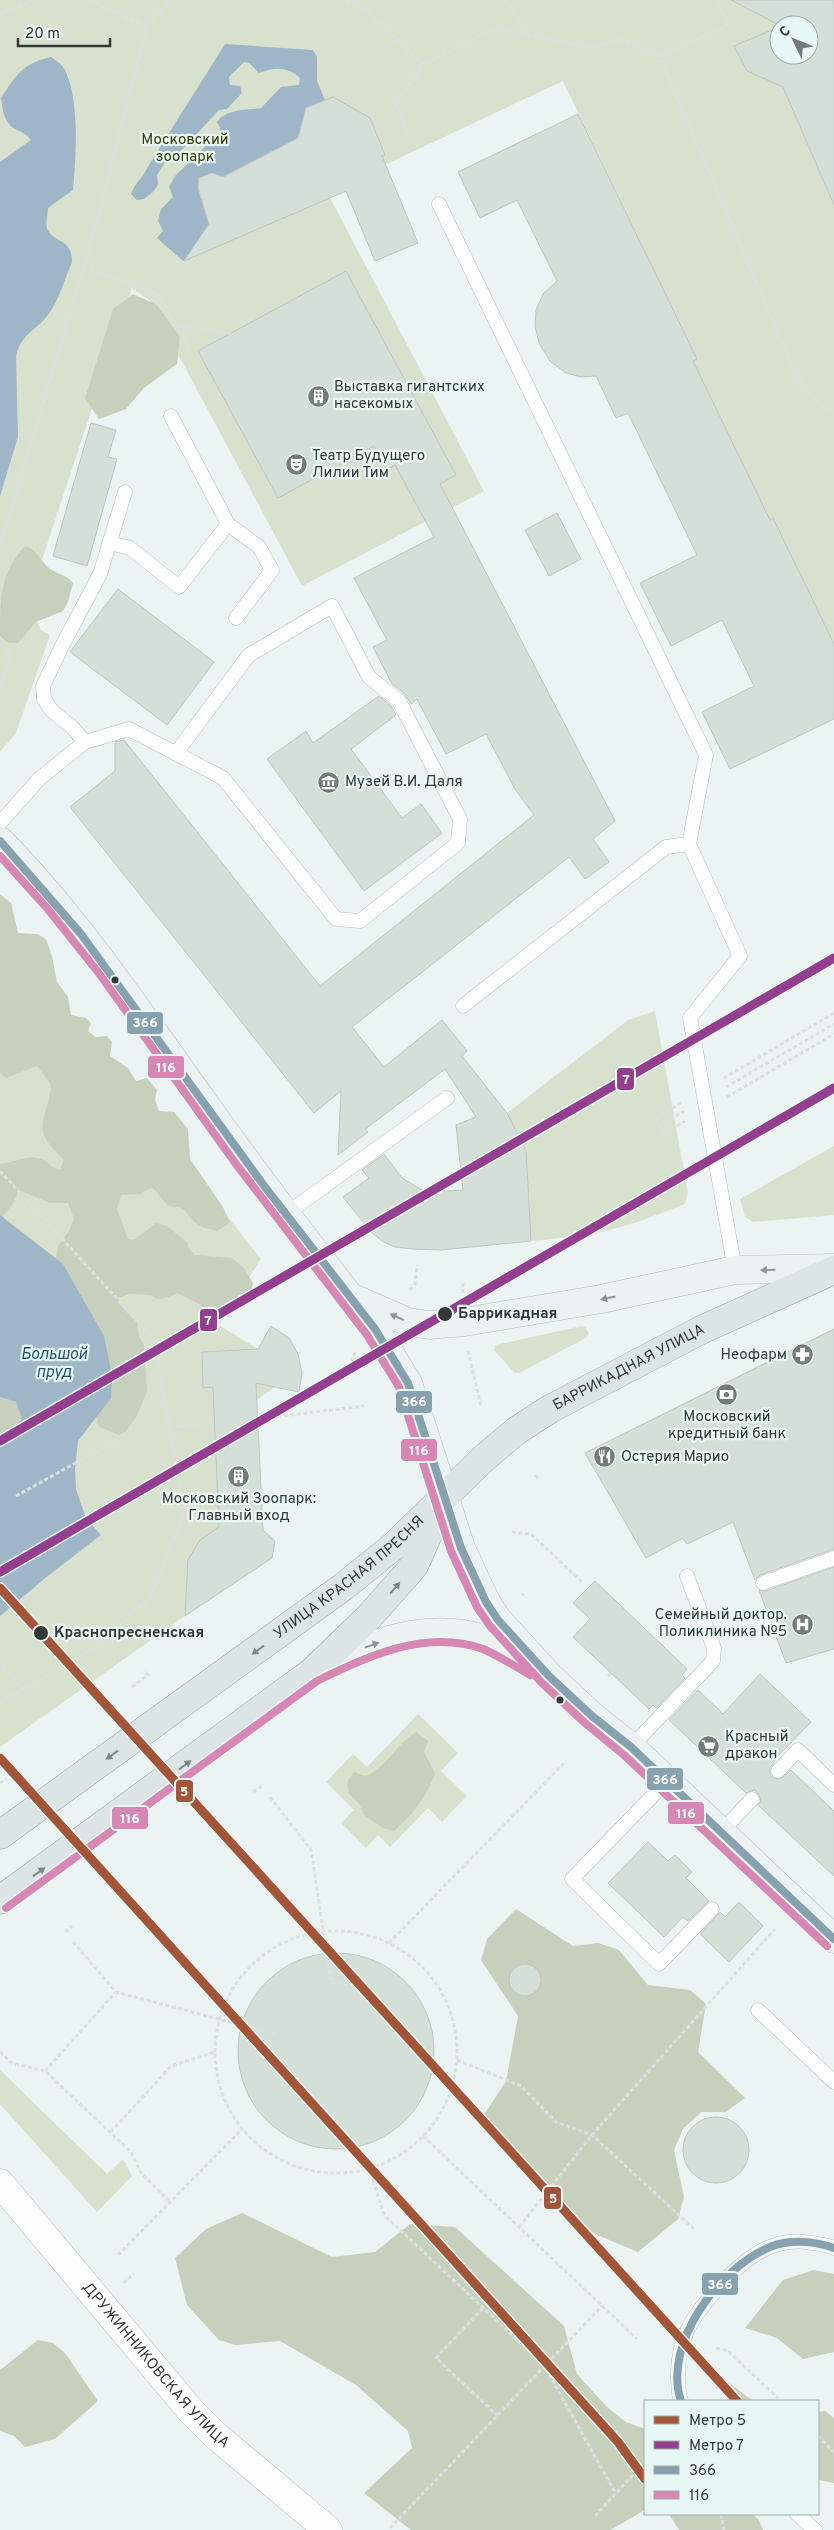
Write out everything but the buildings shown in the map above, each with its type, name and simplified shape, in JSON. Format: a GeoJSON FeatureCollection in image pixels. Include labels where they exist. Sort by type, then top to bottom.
{"type":"FeatureCollection","features":[{"type":"Feature","properties":{"kind":"main road"},"geometry":{"type":"LineString","coordinates":[[0,841],[30,871],[114,977],[286,1214],[376,1329],[408,1383],[461,1548],[486,1602],[508,1632],[549,1676],[592,1716],[631,1746],[834,1939]]}},
{"type":"Feature","properties":{"kind":"main road"},"geometry":{"type":"LineString","coordinates":[[349,1296],[371,1308],[408,1322],[429,1325],[464,1322],[601,1299],[735,1270],[834,1269]]}},
{"type":"Feature","properties":{"kind":"main road","name":"БАРРИКАДНАЯ УЛИЦА"},"geometry":{"type":"LineString","coordinates":[[445,1498],[507,1439],[550,1409],[701,1330],[834,1269]]}},
{"type":"Feature","properties":{"kind":"main road","name":"УЛИЦА КРАСНАЯ ПРЕСНЯ"},"geometry":{"type":"LineString","coordinates":[[0,1900],[312,1672],[369,1617],[414,1566],[445,1498]]}},
{"type":"Feature","properties":{"kind":"main road","name":"УЛИЦА КРАСНАЯ ПРЕСНЯ"},"geometry":{"type":"LineString","coordinates":[[0,1835],[336,1592],[395,1545],[445,1498]]}},
{"type":"Feature","properties":{"kind":"main road"},"geometry":{"type":"LineString","coordinates":[[312,1672],[353,1652],[389,1639],[437,1633],[458,1633],[481,1638],[510,1652],[549,1676]]}},
{"type":"Feature","properties":{"kind":"street","name":"ДРУЖИННИКОВСКАЯ УЛИЦА"},"geometry":{"type":"LineString","coordinates":[[0,2183],[191,2411],[215,2435],[328,2530]]}},
{"type":"Feature","properties":{"kind":"lane"},"geometry":{"type":"LineString","coordinates":[[440,204],[706,755],[689,844],[740,956],[690,1018],[735,1270]]}},
{"type":"Feature","properties":{"kind":"lane"},"geometry":{"type":"LineString","coordinates":[[171,416],[228,524],[259,547],[272,570],[236,618]]}},
{"type":"Feature","properties":{"kind":"lane"},"geometry":{"type":"LineString","coordinates":[[85,742],[74,728],[52,711],[44,699],[43,686],[100,574],[125,492]]}},
{"type":"Feature","properties":{"kind":"lane"},"geometry":{"type":"LineString","coordinates":[[110,543],[130,548],[179,587],[228,524]]}},
{"type":"Feature","properties":{"kind":"lane"},"geometry":{"type":"LineString","coordinates":[[0,824],[39,779],[85,742],[129,729],[223,778],[336,919],[360,921],[458,843],[460,819],[399,701],[369,677],[332,606],[249,655],[176,753]]}},
{"type":"Feature","properties":{"kind":"lane"},"geometry":{"type":"LineString","coordinates":[[463,1006],[666,847],[689,844]]}},
{"type":"Feature","properties":{"kind":"lane"},"geometry":{"type":"LineString","coordinates":[[286,1214],[447,1098]]}},
{"type":"Feature","properties":{"kind":"lane"},"geometry":{"type":"LineString","coordinates":[[763,1583],[834,1558]]}},
{"type":"Feature","properties":{"kind":"lane"},"geometry":{"type":"LineString","coordinates":[[631,1746],[713,1661],[714,1648],[686,1576]]}},
{"type":"Feature","properties":{"kind":"lane"},"geometry":{"type":"LineString","coordinates":[[778,1771],[798,1750],[834,1785]]}},
{"type":"Feature","properties":{"kind":"lane"},"geometry":{"type":"LineString","coordinates":[[668,1781],[572,1879],[659,1964],[712,1909]]}},
{"type":"Feature","properties":{"kind":"lane"},"geometry":{"type":"LineString","coordinates":[[721,1832],[752,1799]]}},
{"type":"Feature","properties":{"kind":"lane"},"geometry":{"type":"LineString","coordinates":[[758,2010],[834,2082]]}},
{"type":"Feature","properties":{"kind":"lane"},"geometry":{"type":"LineString","coordinates":[[681,2400],[678,2365],[681,2344],[688,2324],[736,2268],[755,2253],[780,2242],[806,2241],[834,2248]]}},
{"type":"Feature","properties":{"kind":"lane"},"geometry":{"type":"LineString","coordinates":[[798,2515],[815,2530]]}},
{"type":"Feature","properties":{"kind":"path"},"geometry":{"type":"LineString","coordinates":[[0,14],[34,0]]}},
{"type":"Feature","properties":{"kind":"path"},"geometry":{"type":"LineString","coordinates":[[89,0],[147,26]]}},
{"type":"Feature","properties":{"kind":"path"},"geometry":{"type":"LineString","coordinates":[[0,547],[84,267],[147,26],[170,0]]}},
{"type":"Feature","properties":{"kind":"path"},"geometry":{"type":"LineString","coordinates":[[340,0],[358,3],[423,65]]}},
{"type":"Feature","properties":{"kind":"path"},"geometry":{"type":"LineString","coordinates":[[506,0],[529,35]]}},
{"type":"Feature","properties":{"kind":"path"},"geometry":{"type":"LineString","coordinates":[[660,57],[728,25],[718,0]]}},
{"type":"Feature","properties":{"kind":"path"},"geometry":{"type":"LineString","coordinates":[[409,137],[395,103],[423,65],[495,28],[592,48],[622,39],[660,57],[796,374],[809,394],[829,410],[834,411]]}},
{"type":"Feature","properties":{"kind":"path"},"geometry":{"type":"LineString","coordinates":[[84,267],[158,295],[192,354]]}},
{"type":"Feature","properties":{"kind":"path"},"geometry":{"type":"LineString","coordinates":[[176,324],[232,333]]}},
{"type":"Feature","properties":{"kind":"path"},"geometry":{"type":"LineString","coordinates":[[0,642],[11,657],[0,691]]}},
{"type":"Feature","properties":{"kind":"path"},"geometry":{"type":"LineString","coordinates":[[723,1078],[834,1013]]}},
{"type":"Feature","properties":{"kind":"path"},"geometry":{"type":"LineString","coordinates":[[717,1092],[834,1024]]}},
{"type":"Feature","properties":{"kind":"path"},"geometry":{"type":"LineString","coordinates":[[723,1099],[834,1034]]}},
{"type":"Feature","properties":{"kind":"path"},"geometry":{"type":"LineString","coordinates":[[689,1099],[654,1119],[663,1134],[689,1119]]}},
{"type":"Feature","properties":{"kind":"path"},"geometry":{"type":"LineString","coordinates":[[659,1126],[692,1107]]}},
{"type":"Feature","properties":{"kind":"path"},"geometry":{"type":"LineString","coordinates":[[0,1171],[154,1339],[184,1513],[150,1598],[88,1652],[0,1703]]}},
{"type":"Feature","properties":{"kind":"path"},"geometry":{"type":"LineString","coordinates":[[406,1295],[415,1284],[417,1265]]}},
{"type":"Feature","properties":{"kind":"path"},"geometry":{"type":"LineString","coordinates":[[466,1342],[481,1406]]}},
{"type":"Feature","properties":{"kind":"path"},"geometry":{"type":"LineString","coordinates":[[350,1368],[355,1352]]}},
{"type":"Feature","properties":{"kind":"path"},"geometry":{"type":"LineString","coordinates":[[258,1419],[364,1406]]}},
{"type":"Feature","properties":{"kind":"path"},"geometry":{"type":"LineString","coordinates":[[169,1428],[214,1422]]}},
{"type":"Feature","properties":{"kind":"path"},"geometry":{"type":"LineString","coordinates":[[16,1496],[117,1440]]}},
{"type":"Feature","properties":{"kind":"path"},"geometry":{"type":"LineString","coordinates":[[535,1475],[539,1480]]}},
{"type":"Feature","properties":{"kind":"path"},"geometry":{"type":"LineString","coordinates":[[512,1532],[531,1534],[583,1583]]}},
{"type":"Feature","properties":{"kind":"path"},"geometry":{"type":"LineString","coordinates":[[2,1668],[24,1690]]}},
{"type":"Feature","properties":{"kind":"path"},"geometry":{"type":"LineString","coordinates":[[132,1687],[148,1675],[144,1670]]}},
{"type":"Feature","properties":{"kind":"path"},"geometry":{"type":"LineString","coordinates":[[389,1943],[566,1762]]}},
{"type":"Feature","properties":{"kind":"path"},"geometry":{"type":"LineString","coordinates":[[0,1783],[6,1779]]}},
{"type":"Feature","properties":{"kind":"path"},"geometry":{"type":"LineString","coordinates":[[253,1792],[262,1786]]}},
{"type":"Feature","properties":{"kind":"path"},"geometry":{"type":"LineString","coordinates":[[270,1797],[311,1850],[331,1984],[352,1984],[371,1992]]}},
{"type":"Feature","properties":{"kind":"path"},"geometry":{"type":"LineString","coordinates":[[65,1932],[72,1926]]}},
{"type":"Feature","properties":{"kind":"path"},"geometry":{"type":"LineString","coordinates":[[519,2227],[592,2135],[775,1929]]}},
{"type":"Feature","properties":{"kind":"path"},"geometry":{"type":"LineString","coordinates":[[322,1932],[356,1932],[389,1943],[418,1964],[441,1991],[455,2026],[457,2060],[450,2094],[433,2124],[423,2136],[402,2152],[380,2165],[346,2173],[312,2171],[280,2160],[252,2140],[232,2114],[219,2084],[214,2052],[219,2020],[227,1998],[240,1977],[257,1960],[276,1946],[298,1937],[322,1932]]}},
{"type":"Feature","properties":{"kind":"path"},"geometry":{"type":"LineString","coordinates":[[73,1942],[116,1992],[275,2034]]}},
{"type":"Feature","properties":{"kind":"path"},"geometry":{"type":"LineString","coordinates":[[44,2071],[116,1992]]}},
{"type":"Feature","properties":{"kind":"path"},"geometry":{"type":"LineString","coordinates":[[0,2052],[12,2063],[44,2071],[131,2152],[141,2173],[170,2202]]}},
{"type":"Feature","properties":{"kind":"path"},"geometry":{"type":"LineString","coordinates":[[111,2132],[171,2066],[214,2052]]}},
{"type":"Feature","properties":{"kind":"path"},"geometry":{"type":"LineString","coordinates":[[457,2060],[521,2086],[556,2122],[592,2135],[694,2229]]}},
{"type":"Feature","properties":{"kind":"path"},"geometry":{"type":"LineString","coordinates":[[118,2255],[243,2128]]}},
{"type":"Feature","properties":{"kind":"path"},"geometry":{"type":"LineString","coordinates":[[423,2136],[637,2339]]}},
{"type":"Feature","properties":{"kind":"path"},"geometry":{"type":"LineString","coordinates":[[369,2168],[384,2215],[544,2365],[616,2494]]}},
{"type":"Feature","properties":{"kind":"path"},"geometry":{"type":"LineString","coordinates":[[119,2286],[134,2274]]}},
{"type":"Feature","properties":{"kind":"path"},"geometry":{"type":"LineString","coordinates":[[390,2528],[602,2306]]}},
{"type":"Feature","properties":{"kind":"path"},"geometry":{"type":"LineString","coordinates":[[483,2308],[436,2358],[496,2415]]}},
{"type":"Feature","properties":{"kind":"path"},"geometry":{"type":"LineString","coordinates":[[716,2348],[728,2351],[780,2400]]}},
{"type":"Feature","properties":{"kind":"path"},"geometry":{"type":"LineString","coordinates":[[819,2437],[834,2452]]}},
{"type":"Feature","properties":{"kind":"path"},"geometry":{"type":"LineString","coordinates":[[596,2516],[644,2463]]}},
{"type":"Feature","properties":{"kind":"path"},"geometry":{"type":"LineString","coordinates":[[721,2515],[724,2530]]}},
{"type":"Feature","properties":{"kind":"green space","name":"Московский зоопарк"},"geometry":{"type":"Polygon","coordinates":[[[0,0],[834,0],[834,644],[773,518],[763,522],[693,361],[697,359],[563,81],[327,192],[484,491],[302,586],[149,300],[132,288],[28,602],[41,630],[50,635],[16,733],[0,752],[0,0]]]}},
{"type":"Feature","properties":{"kind":"green space"},"geometry":{"type":"Polygon","coordinates":[[[133,294],[157,305],[180,337],[177,364],[144,388],[126,409],[99,419],[85,398],[113,309],[133,294]]]}},
{"type":"Feature","properties":{"kind":"green space"},"geometry":{"type":"Polygon","coordinates":[[[25,546],[35,552],[49,568],[68,578],[73,583],[68,602],[63,611],[36,622],[18,643],[8,643],[0,636],[1,598],[11,566],[25,546]]]}},
{"type":"Feature","properties":{"kind":"green space"},"geometry":{"type":"Polygon","coordinates":[[[0,894],[11,903],[18,933],[37,934],[46,939],[52,956],[57,982],[68,997],[71,1015],[86,1018],[91,1023],[88,1031],[96,1037],[107,1036],[112,1042],[110,1056],[128,1068],[136,1081],[147,1078],[157,1090],[155,1100],[159,1111],[174,1112],[188,1129],[190,1159],[223,1207],[230,1223],[217,1231],[201,1226],[192,1220],[181,1208],[168,1206],[155,1190],[151,1188],[140,1194],[121,1195],[117,1209],[128,1239],[134,1240],[156,1223],[167,1226],[187,1242],[190,1250],[195,1255],[232,1258],[244,1268],[253,1283],[245,1300],[218,1317],[208,1313],[199,1304],[177,1293],[160,1299],[151,1295],[130,1294],[118,1298],[119,1304],[137,1322],[139,1336],[144,1345],[147,1391],[137,1416],[125,1432],[119,1435],[99,1427],[53,1279],[58,1246],[69,1231],[74,1219],[68,1203],[50,1203],[19,1190],[14,1202],[0,1220],[0,1164],[34,1158],[60,1169],[64,1160],[46,1140],[43,1132],[42,1125],[51,1085],[37,1066],[6,1078],[0,1073],[0,894]]]}},
{"type":"Feature","properties":{"kind":"green space"},"geometry":{"type":"Polygon","coordinates":[[[0,928],[261,1259],[219,1325],[258,1349],[271,1326],[288,1339],[298,1353],[301,1380],[299,1392],[275,1387],[257,1400],[263,1530],[275,1541],[272,1558],[185,1616],[0,1747],[0,928]]]}},
{"type":"Feature","properties":{"kind":"green space"},"geometry":{"type":"Polygon","coordinates":[[[655,1011],[688,1193],[685,1204],[638,1222],[591,1235],[531,1241],[526,1151],[507,1113],[628,1020],[655,1011]]]}},
{"type":"Feature","properties":{"kind":"green space"},"geometry":{"type":"Polygon","coordinates":[[[834,1146],[834,1215],[753,1222],[745,1217],[740,1199],[834,1146]]]}},
{"type":"Feature","properties":{"kind":"green space"},"geometry":{"type":"Polygon","coordinates":[[[582,1326],[586,1328],[589,1334],[586,1338],[519,1373],[514,1372],[494,1350],[495,1345],[582,1326]]]}},
{"type":"Feature","properties":{"kind":"green space"},"geometry":{"type":"Polygon","coordinates":[[[0,1397],[16,1402],[22,1419],[7,1440],[0,1439],[0,1397]]]}},
{"type":"Feature","properties":{"kind":"green space"},"geometry":{"type":"Polygon","coordinates":[[[418,1714],[458,1753],[441,1771],[467,1796],[442,1822],[428,1808],[390,1847],[378,1835],[366,1848],[341,1823],[354,1810],[326,1782],[353,1754],[367,1767],[418,1714]]]}},
{"type":"Feature","properties":{"kind":"green space"},"geometry":{"type":"Polygon","coordinates":[[[416,1732],[428,1741],[424,1752],[435,1773],[432,1782],[419,1805],[394,1831],[383,1828],[364,1815],[359,1803],[349,1794],[347,1782],[354,1772],[365,1776],[373,1772],[386,1762],[416,1732]]]}},
{"type":"Feature","properties":{"kind":"green space"},"geometry":{"type":"Polygon","coordinates":[[[516,1909],[573,1946],[598,1943],[619,1950],[648,1985],[690,1990],[706,2004],[698,2052],[745,2098],[726,2112],[701,2112],[683,2129],[674,2150],[684,2197],[678,2219],[638,2252],[595,2234],[478,2124],[506,2081],[518,2016],[481,1960],[487,1939],[516,1909]]]}},
{"type":"Feature","properties":{"kind":"green space"},"geometry":{"type":"Polygon","coordinates":[[[0,2070],[107,2174],[123,2159],[132,2176],[97,2212],[0,2104],[0,2070]]]}},
{"type":"Feature","properties":{"kind":"green space"},"geometry":{"type":"Polygon","coordinates":[[[242,2213],[332,2257],[375,2252],[410,2224],[455,2227],[564,2326],[577,2374],[607,2407],[626,2422],[644,2429],[644,2511],[610,2530],[411,2530],[364,2493],[412,2448],[408,2431],[356,2385],[280,2341],[235,2345],[219,2340],[187,2305],[175,2258],[206,2229],[242,2213]]]}},
{"type":"Feature","properties":{"kind":"green space"},"geometry":{"type":"Polygon","coordinates":[[[814,2270],[834,2274],[834,2352],[803,2359],[777,2338],[745,2328],[783,2280],[814,2270]]]}},
{"type":"Feature","properties":{"kind":"green space"},"geometry":{"type":"Polygon","coordinates":[[[38,2340],[53,2343],[65,2353],[98,2401],[55,2439],[25,2447],[14,2436],[0,2431],[0,2370],[38,2340]]]}},
{"type":"Feature","properties":{"kind":"green space"},"geometry":{"type":"Polygon","coordinates":[[[724,2379],[752,2400],[727,2400],[724,2379]]]}},
{"type":"Feature","properties":{"kind":"green space"},"geometry":{"type":"Polygon","coordinates":[[[825,2411],[834,2418],[834,2483],[819,2480],[819,2412],[825,2411]]]}},
{"type":"Feature","properties":{"kind":"green space"},"geometry":{"type":"Polygon","coordinates":[[[670,2515],[753,2515],[759,2520],[763,2530],[679,2530],[670,2515]]]}},
{"type":"Feature","properties":{"kind":"water"},"geometry":{"type":"Polygon","coordinates":[[[225,44],[313,50],[317,57],[317,81],[325,100],[306,108],[298,138],[223,177],[212,173],[199,178],[198,188],[209,224],[198,240],[199,254],[183,261],[157,238],[163,231],[158,221],[161,209],[173,197],[169,187],[175,176],[219,133],[220,127],[217,122],[221,118],[231,112],[261,108],[281,87],[299,85],[300,78],[290,71],[275,69],[259,73],[249,63],[244,62],[229,77],[230,85],[240,86],[242,93],[227,109],[219,110],[176,156],[168,158],[157,175],[158,185],[153,192],[144,199],[137,200],[131,194],[134,187],[225,44]]]}},
{"type":"Feature","properties":{"kind":"water"},"geometry":{"type":"Polygon","coordinates":[[[51,57],[64,68],[70,83],[75,113],[76,145],[73,190],[48,208],[46,226],[53,237],[66,244],[69,248],[72,262],[54,306],[40,324],[26,337],[18,349],[16,357],[18,437],[0,496],[0,162],[31,140],[9,124],[5,117],[1,98],[21,71],[33,63],[51,57]]]}},
{"type":"Feature","properties":{"kind":"water","name":"Большой пруд"},"geometry":{"type":"Polygon","coordinates":[[[0,1215],[63,1264],[104,1336],[112,1375],[111,1398],[78,1441],[75,1469],[76,1489],[86,1518],[101,1535],[0,1616],[0,1439],[7,1440],[22,1419],[16,1402],[0,1397],[0,1215]]]}},
{"type":"Feature","properties":{"kind":"metro line","name":"7"},"geometry":{"type":"LineString","coordinates":[[0,1441],[834,958]]}},
{"type":"Feature","properties":{"kind":"metro line","name":"7"},"geometry":{"type":"LineString","coordinates":[[0,1572],[834,1088]]}},
{"type":"Feature","properties":{"kind":"metro line","name":"5"},"geometry":{"type":"LineString","coordinates":[[0,1588],[736,2400]]}},
{"type":"Feature","properties":{"kind":"metro line","name":"5"},"geometry":{"type":"LineString","coordinates":[[0,1758],[618,2442],[644,2478]]}},
{"type":"Feature","properties":{"kind":"transit line","name":"366"},"geometry":{"type":"LineString","coordinates":[[0,841],[81,934],[265,1187],[375,1329],[408,1383],[461,1548],[486,1602],[498,1620],[549,1676],[592,1716],[631,1747],[834,1939]]}},
{"type":"Feature","properties":{"kind":"transit line","name":"116"},"geometry":{"type":"LineString","coordinates":[[0,856],[47,908],[98,972],[236,1164],[367,1335],[399,1387],[451,1551],[477,1607],[490,1626],[542,1683],[585,1723],[624,1755],[827,1946]]}},
{"type":"Feature","properties":{"kind":"transit line","name":"116"},"geometry":{"type":"LineString","coordinates":[[6,1908],[317,1681],[356,1663],[397,1648],[440,1642],[462,1644],[483,1649],[530,1675]]}},
{"type":"Feature","properties":{"kind":"transit line","name":"366"},"geometry":{"type":"LineString","coordinates":[[681,2400],[677,2379],[680,2356],[687,2333],[699,2311],[714,2290],[732,2272],[751,2257],[778,2244],[802,2242],[834,2248]]}},
{"type":"Feature","properties":{"kind":"place","name":"Выставка гигантских насекомых"},"geometry":{"type":"Point","coordinates":[318,396]}},
{"type":"Feature","properties":{"kind":"place","name":"Театр Будущего Лилии Тим"},"geometry":{"type":"Point","coordinates":[296,465]}},
{"type":"Feature","properties":{"kind":"place","name":"Музей В.И. Даля"},"geometry":{"type":"Point","coordinates":[329,782]}},
{"type":"Feature","properties":{"kind":"place","name":"Баррикадная"},"geometry":{"type":"Point","coordinates":[445,1314]}},
{"type":"Feature","properties":{"kind":"place","name":"Неофарм"},"geometry":{"type":"Point","coordinates":[803,1355]}},
{"type":"Feature","properties":{"kind":"place","name":"Московский кредитный банк"},"geometry":{"type":"Point","coordinates":[727,1394]}},
{"type":"Feature","properties":{"kind":"place","name":"Остерия Марио"},"geometry":{"type":"Point","coordinates":[605,1457]}},
{"type":"Feature","properties":{"kind":"place","name":"Московский Зоопарк: Главный вход"},"geometry":{"type":"Point","coordinates":[239,1476]}},
{"type":"Feature","properties":{"kind":"place","name":"Семейный доктор. Поликлиника №5"},"geometry":{"type":"Point","coordinates":[803,1624]}},
{"type":"Feature","properties":{"kind":"place","name":"Краснопресненская"},"geometry":{"type":"Point","coordinates":[41,1633]}},
{"type":"Feature","properties":{"kind":"place","name":"Красный дракон"},"geometry":{"type":"Point","coordinates":[709,1746]}}]}
